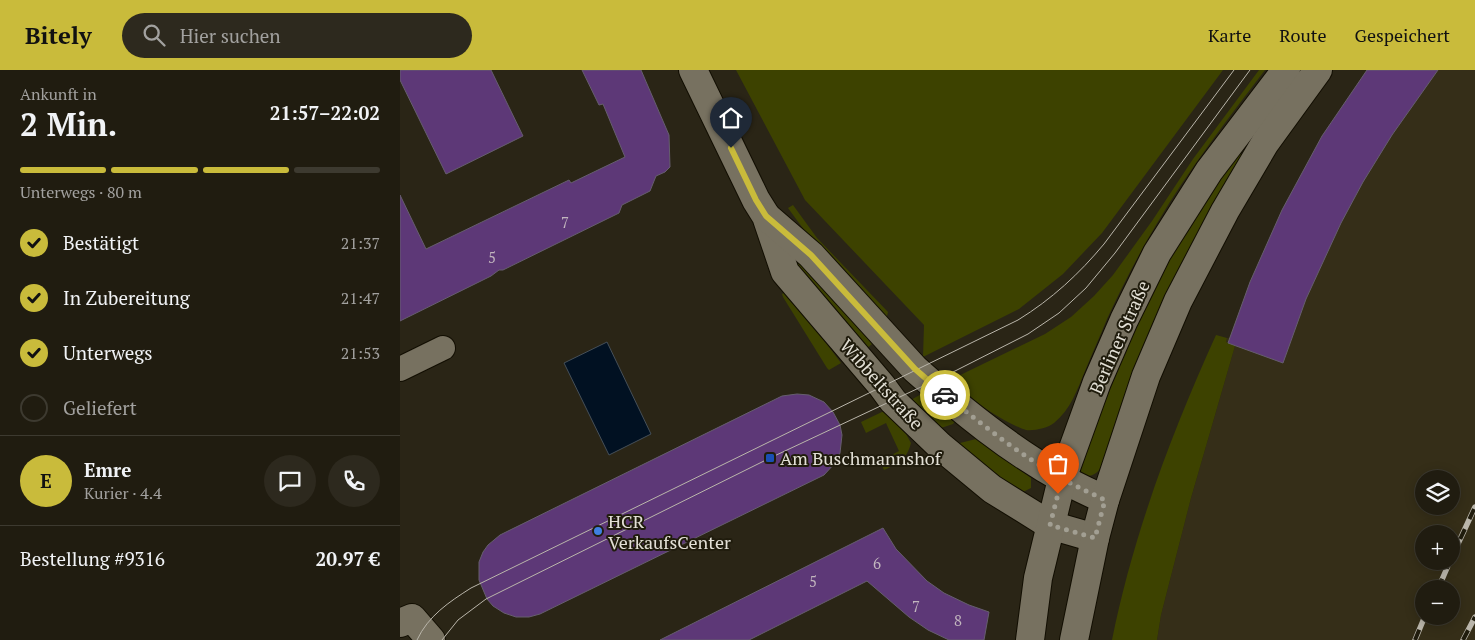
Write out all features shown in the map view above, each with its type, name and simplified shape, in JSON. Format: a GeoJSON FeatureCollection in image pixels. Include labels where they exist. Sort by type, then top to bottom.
{"type":"FeatureCollection","features":[{"type":"Feature","properties":{"kind":"main road","name":"Wibbeltstraße"},"geometry":{"type":"LineString","coordinates":[[693,70],[756,200],[766,216],[785,272],[882,386],[892,401],[940,446],[992,489],[1050,525],[1095,538]]}},
{"type":"Feature","properties":{"kind":"main road","name":"Berliner Straße"},"geometry":{"type":"LineString","coordinates":[[1030,640],[1038,578],[1062,479],[1104,364],[1157,253],[1209,171],[1286,70]]}},
{"type":"Feature","properties":{"kind":"main road"},"geometry":{"type":"LineString","coordinates":[[1074,640],[1095,538],[1105,500],[1146,376],[1178,301],[1225,211],[1265,143],[1318,70]]}},
{"type":"Feature","properties":{"kind":"main road","name":"Wibbeltstraße"},"geometry":{"type":"LineString","coordinates":[[766,216],[811,255],[928,381],[985,427],[1062,479],[1105,500]]}},
{"type":"Feature","properties":{"kind":"street"},"geometry":{"type":"LineString","coordinates":[[400,368],[443,348]]}},
{"type":"Feature","properties":{"kind":"shaded area"},"geometry":{"type":"Polygon","coordinates":[[[1367,70],[1475,70],[1475,640],[1157,640],[1161,615],[1191,498],[1235,346],[1226,342],[1227,338],[1229,338],[1250,282],[1282,210],[1322,136],[1367,70]]]}},
{"type":"Feature","properties":{"kind":"green space"},"geometry":{"type":"Polygon","coordinates":[[[736,70],[1223,70],[1102,233],[1063,274],[1019,309],[923,357],[924,325],[805,200],[736,70]]]}},
{"type":"Feature","properties":{"kind":"green space"},"geometry":{"type":"Polygon","coordinates":[[[1259,70],[1265,70],[1195,165],[1149,236],[1107,319],[1073,399],[1060,418],[1045,428],[1026,430],[997,416],[956,385],[952,379],[1045,334],[1071,317],[1094,296],[1113,275],[1193,159],[1259,70]]]}},
{"type":"Feature","properties":{"kind":"green space"},"geometry":{"type":"Polygon","coordinates":[[[1239,154],[1243,155],[1103,464],[1093,475],[1084,475],[1080,469],[1081,465],[1113,382],[1147,303],[1188,227],[1212,190],[1239,154]]]}},
{"type":"Feature","properties":{"kind":"green space"},"geometry":{"type":"Polygon","coordinates":[[[793,205],[817,238],[888,312],[885,324],[846,283],[811,238],[788,208],[793,205]]]}},
{"type":"Feature","properties":{"kind":"green space"},"geometry":{"type":"Polygon","coordinates":[[[799,256],[839,307],[872,344],[864,351],[842,327],[791,257],[799,256]]]}},
{"type":"Feature","properties":{"kind":"green space"},"geometry":{"type":"Polygon","coordinates":[[[787,291],[841,363],[829,370],[827,368],[783,297],[782,294],[787,291]]]}},
{"type":"Feature","properties":{"kind":"green space"},"geometry":{"type":"Polygon","coordinates":[[[1216,335],[1227,338],[1226,342],[1235,346],[1191,498],[1161,615],[1157,640],[1112,640],[1131,562],[1155,484],[1184,409],[1216,335]]]}},
{"type":"Feature","properties":{"kind":"green space"},"geometry":{"type":"Polygon","coordinates":[[[923,393],[955,421],[953,424],[941,428],[911,400],[923,393]]]}},
{"type":"Feature","properties":{"kind":"green space"},"geometry":{"type":"Polygon","coordinates":[[[884,411],[906,434],[911,443],[907,453],[901,460],[894,466],[884,470],[880,461],[899,451],[886,423],[866,433],[861,422],[884,411]]]}},
{"type":"Feature","properties":{"kind":"green space"},"geometry":{"type":"Polygon","coordinates":[[[976,439],[1031,478],[1031,488],[1023,492],[1017,490],[961,446],[960,443],[976,439]]]}},
{"type":"Feature","properties":{"kind":"water"},"geometry":{"type":"Polygon","coordinates":[[[607,342],[651,434],[609,455],[564,363],[607,342]]]}},
{"type":"Feature","properties":{"kind":"building"},"geometry":{"type":"Polygon","coordinates":[[[400,70],[491,70],[523,136],[446,174],[400,80],[400,70]]]}},
{"type":"Feature","properties":{"kind":"building"},"geometry":{"type":"Polygon","coordinates":[[[582,70],[641,70],[669,135],[670,167],[665,172],[656,176],[650,191],[622,205],[619,213],[503,270],[499,270],[491,276],[400,321],[400,195],[426,249],[569,180],[571,183],[625,157],[603,104],[599,105],[582,70]]]}},
{"type":"Feature","properties":{"kind":"building"},"geometry":{"type":"Polygon","coordinates":[[[1367,70],[1438,70],[1392,135],[1363,182],[1341,223],[1306,299],[1283,363],[1228,343],[1250,282],[1282,210],[1322,136],[1367,70]]]}},
{"type":"Feature","properties":{"kind":"building"},"geometry":{"type":"Polygon","coordinates":[[[809,395],[824,402],[833,412],[840,425],[842,435],[840,453],[835,463],[824,475],[540,614],[529,617],[516,617],[504,613],[493,606],[487,599],[479,580],[479,562],[488,545],[500,535],[782,396],[809,395]]]}},
{"type":"Feature","properties":{"kind":"building"},"geometry":{"type":"Polygon","coordinates":[[[883,528],[896,549],[927,581],[944,593],[989,612],[984,640],[949,640],[928,630],[909,617],[867,581],[749,640],[660,640],[883,528]]]}},
{"type":"Feature","properties":{"kind":"tram line"},"geometry":{"type":"LineString","coordinates":[[417,640],[433,617],[447,604],[471,588],[1018,320],[1030,312],[1085,266],[1104,244],[1234,70]]}},
{"type":"Feature","properties":{"kind":"tram line"},"geometry":{"type":"LineString","coordinates":[[442,640],[458,620],[486,599],[770,458],[955,371],[1028,334],[1059,313],[1086,288],[1115,253],[1250,70]]}},
{"type":"Feature","properties":{"kind":"railway"},"geometry":{"type":"LineString","coordinates":[[1460,540],[1475,507]]}},
{"type":"Feature","properties":{"kind":"railway"},"geometry":{"type":"LineString","coordinates":[[1442,580],[1446,570]]}},
{"type":"Feature","properties":{"kind":"railway"},"geometry":{"type":"LineString","coordinates":[[1463,640],[1475,617]]}},
{"type":"Feature","properties":{"kind":"railway"},"geometry":{"type":"LineString","coordinates":[[1415,640],[1421,625]]}},
{"type":"Feature","properties":{"kind":"way so far"},"geometry":{"type":"LineString","coordinates":[[945,395],[1023,454],[1062,479],[1105,500],[1095,538],[1050,525],[1058,494]]}},
{"type":"Feature","properties":{"kind":"place","name":"Am Buschmannshof"},"geometry":{"type":"Point","coordinates":[770,458]}},
{"type":"Feature","properties":{"kind":"place","name":"HCR VerkaufsCenter"},"geometry":{"type":"Point","coordinates":[598,531]}},
{"type":"Feature","properties":{"kind":"route"},"geometry":{"type":"LineString","coordinates":[[731,148],[756,200],[766,216],[811,255],[915,369],[945,395]]}}]}
